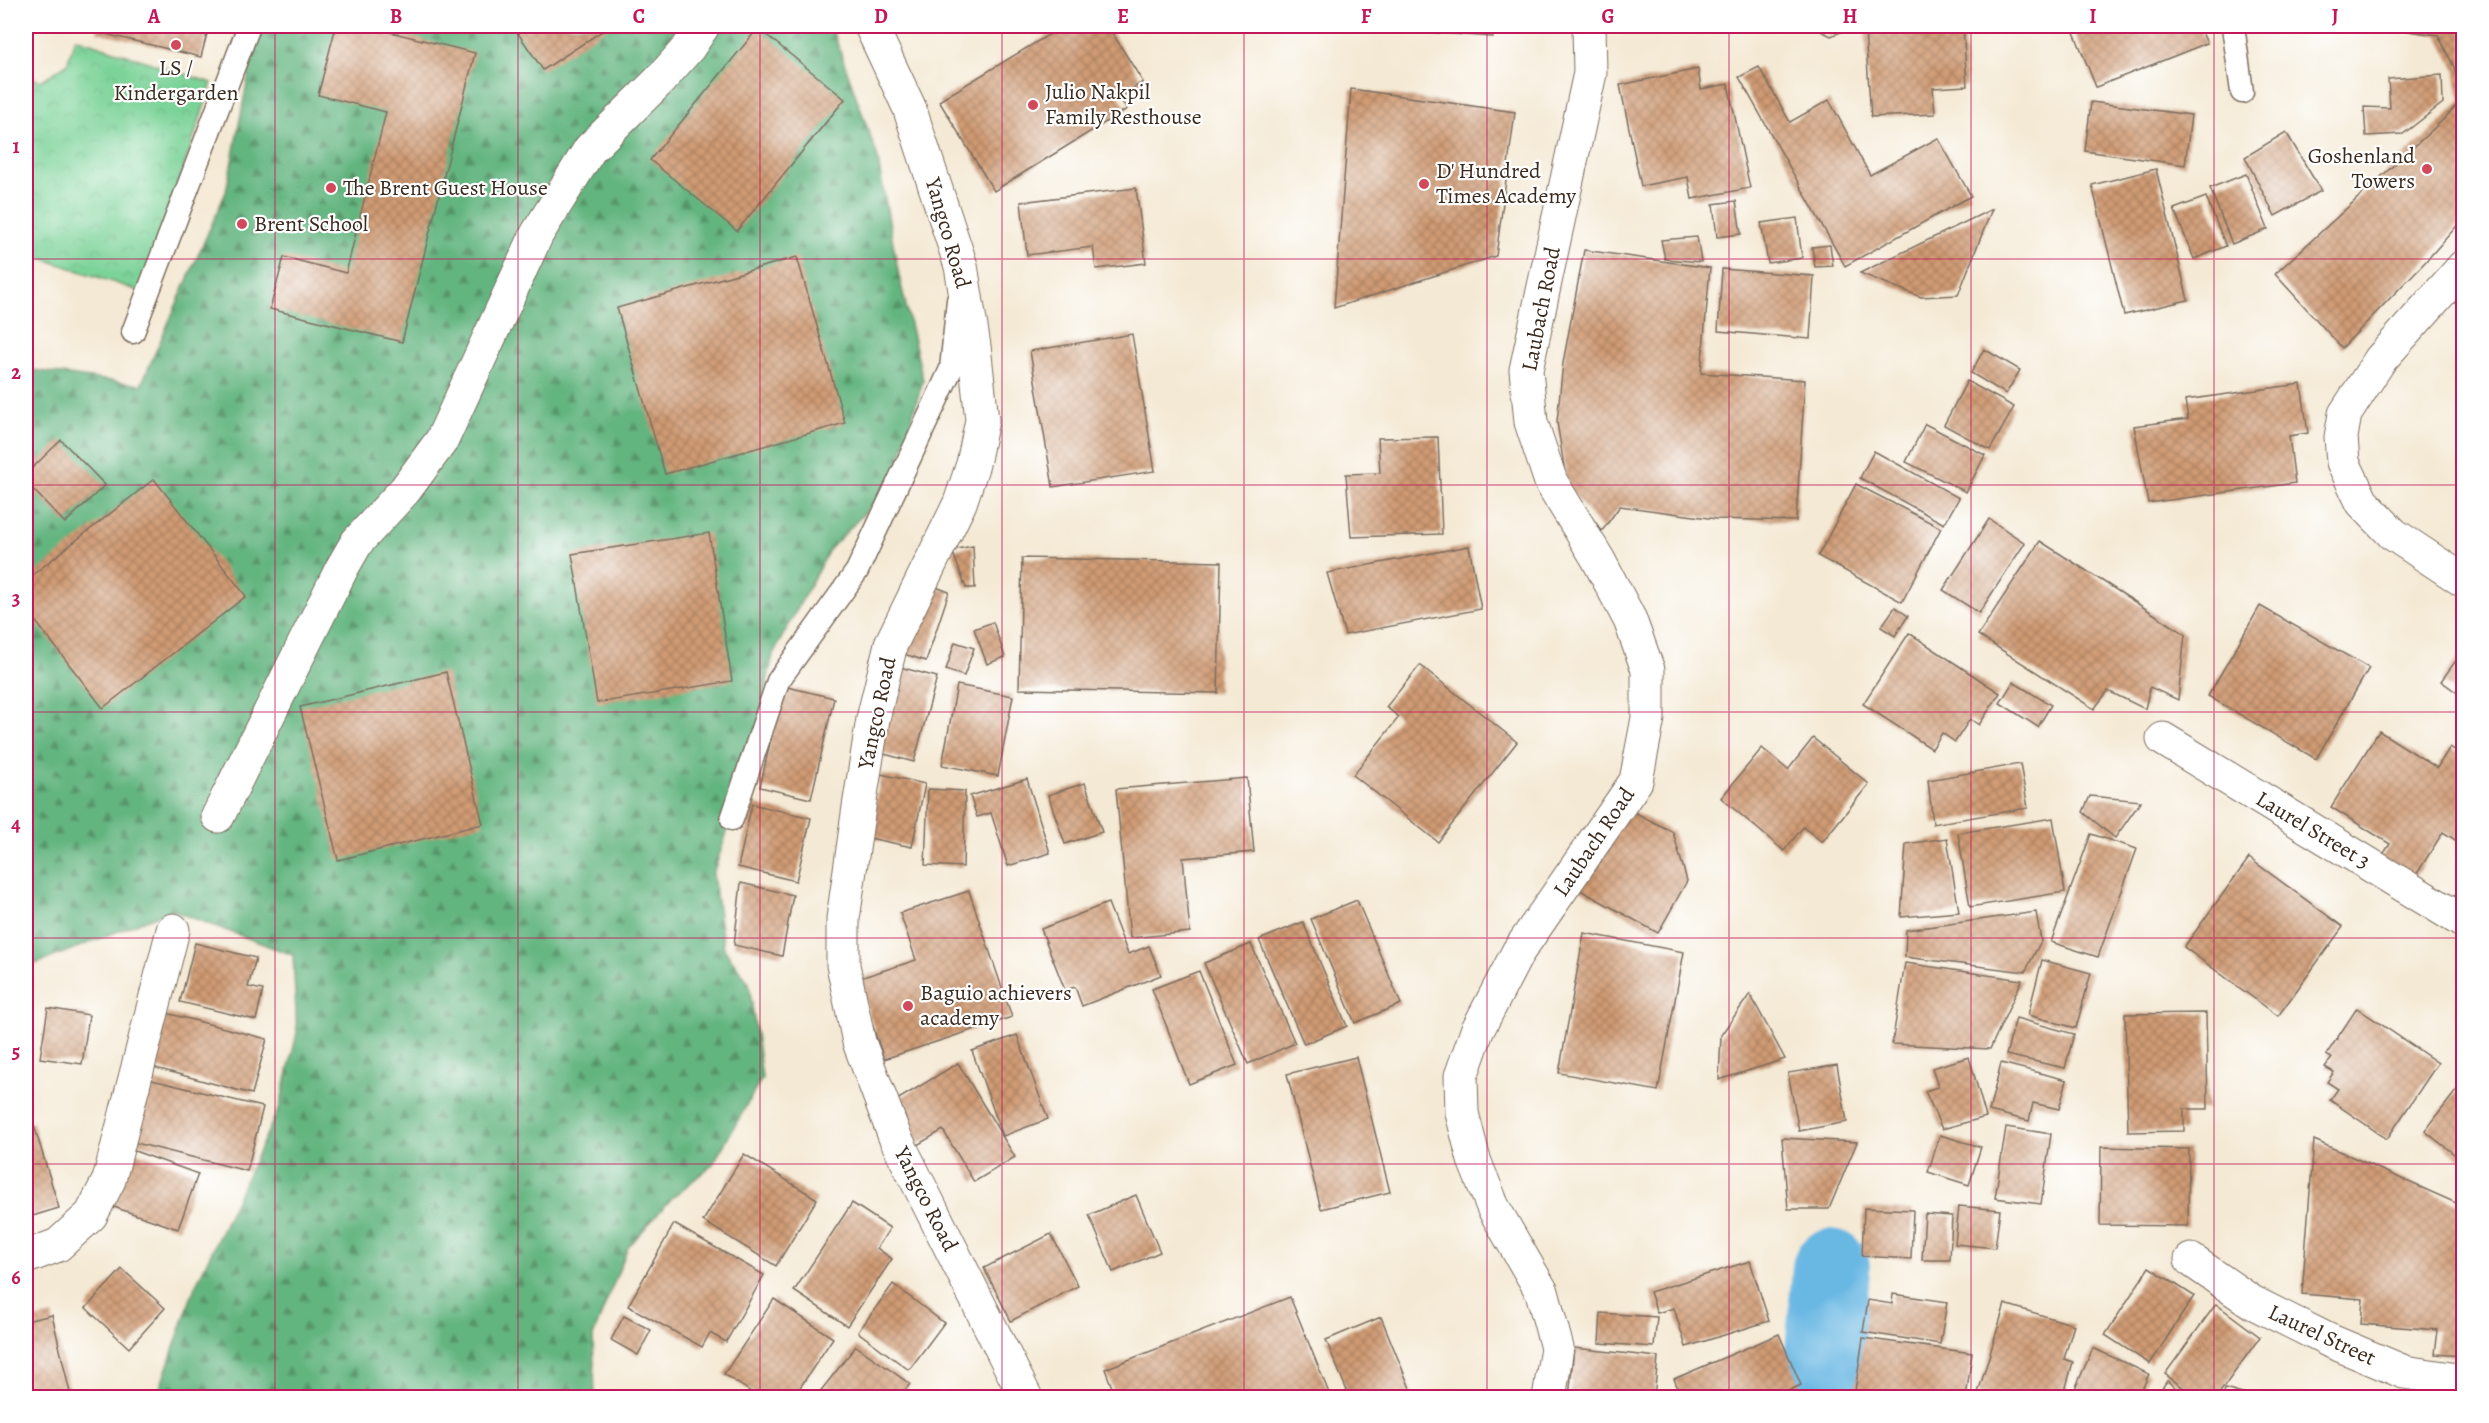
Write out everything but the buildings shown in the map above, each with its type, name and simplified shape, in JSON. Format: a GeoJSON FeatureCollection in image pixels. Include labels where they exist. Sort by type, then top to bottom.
{"type":"FeatureCollection","features":[{"type":"Feature","properties":{"kind":"street"},"geometry":{"type":"LineString","coordinates":[[218,816],[357,542],[405,490],[442,440],[537,234],[590,149],[660,80],[703,26]]}},
{"type":"Feature","properties":{"kind":"street","name":"Yangco Road"},"geometry":{"type":"LineString","coordinates":[[871,26],[909,107],[961,266],[974,346],[982,420],[973,464],[960,503],[891,644],[873,719],[861,796],[843,919],[843,965],[860,1042],[895,1137],[1026,1398]]}},
{"type":"Feature","properties":{"kind":"street","name":"Laubach Road"},"geometry":{"type":"LineString","coordinates":[[1549,1398],[1557,1348],[1542,1292],[1493,1208],[1474,1160],[1462,1113],[1461,1076],[1477,1031],[1518,952],[1636,781],[1648,718],[1648,670],[1630,620],[1598,559],[1551,482],[1531,422],[1526,370],[1590,73],[1589,26]]}},
{"type":"Feature","properties":{"kind":"street"},"geometry":{"type":"LineString","coordinates":[[2463,266],[2380,360],[2344,414],[2341,437],[2343,462],[2362,502],[2393,534],[2463,581]]}},
{"type":"Feature","properties":{"kind":"street","name":"Laurel Street 3"},"geometry":{"type":"LineString","coordinates":[[2163,739],[2463,922]]}},
{"type":"Feature","properties":{"kind":"street"},"geometry":{"type":"LineString","coordinates":[[26,1257],[58,1245],[91,1215],[109,1180],[173,930]]}},
{"type":"Feature","properties":{"kind":"street","name":"Laurel Street"},"geometry":{"type":"LineString","coordinates":[[2192,1260],[2252,1302],[2328,1340],[2404,1372],[2463,1381]]}},
{"type":"Feature","properties":{"kind":"lane"},"geometry":{"type":"LineString","coordinates":[[133,332],[249,26]]}},
{"type":"Feature","properties":{"kind":"lane"},"geometry":{"type":"LineString","coordinates":[[2233,26],[2242,92]]}},
{"type":"Feature","properties":{"kind":"lane"},"geometry":{"type":"LineString","coordinates":[[732,819],[778,681],[857,571],[951,369],[961,266]]}},
{"type":"Feature","properties":{"kind":"green space"},"geometry":{"type":"Polygon","coordinates":[[[258,26],[831,26],[877,155],[899,276],[923,380],[893,483],[829,550],[773,654],[753,754],[713,874],[724,949],[749,983],[762,1078],[713,1164],[672,1198],[628,1247],[593,1336],[595,1397],[157,1397],[194,1289],[280,1106],[297,1033],[293,955],[171,910],[26,968],[26,369],[141,385],[226,192],[258,26]]]}},
{"type":"Feature","properties":{"kind":"green space"},"geometry":{"type":"Polygon","coordinates":[[[75,38],[212,83],[142,292],[26,253],[26,76],[41,81],[67,64],[75,38]]]}},
{"type":"Feature","properties":{"kind":"waterway"},"geometry":{"type":"LineString","coordinates":[[1831,1268],[1824,1354],[1832,1398]]}},
{"type":"Feature","properties":{"kind":"place","name":"LS / Kindergarden"},"geometry":{"type":"Point","coordinates":[176,45]}},
{"type":"Feature","properties":{"kind":"place","name":"Julio Nakpil Family Resthouse"},"geometry":{"type":"Point","coordinates":[1033,105]}},
{"type":"Feature","properties":{"kind":"place","name":"Goshenland Towers"},"geometry":{"type":"Point","coordinates":[2427,169]}},
{"type":"Feature","properties":{"kind":"place","name":"D' Hundred Times Academy"},"geometry":{"type":"Point","coordinates":[1424,184]}},
{"type":"Feature","properties":{"kind":"place","name":"The Brent Guest House"},"geometry":{"type":"Point","coordinates":[331,188]}},
{"type":"Feature","properties":{"kind":"place","name":"Brent School"},"geometry":{"type":"Point","coordinates":[242,224]}},
{"type":"Feature","properties":{"kind":"place","name":"Baguio achievers academy"},"geometry":{"type":"Point","coordinates":[908,1006]}}]}
